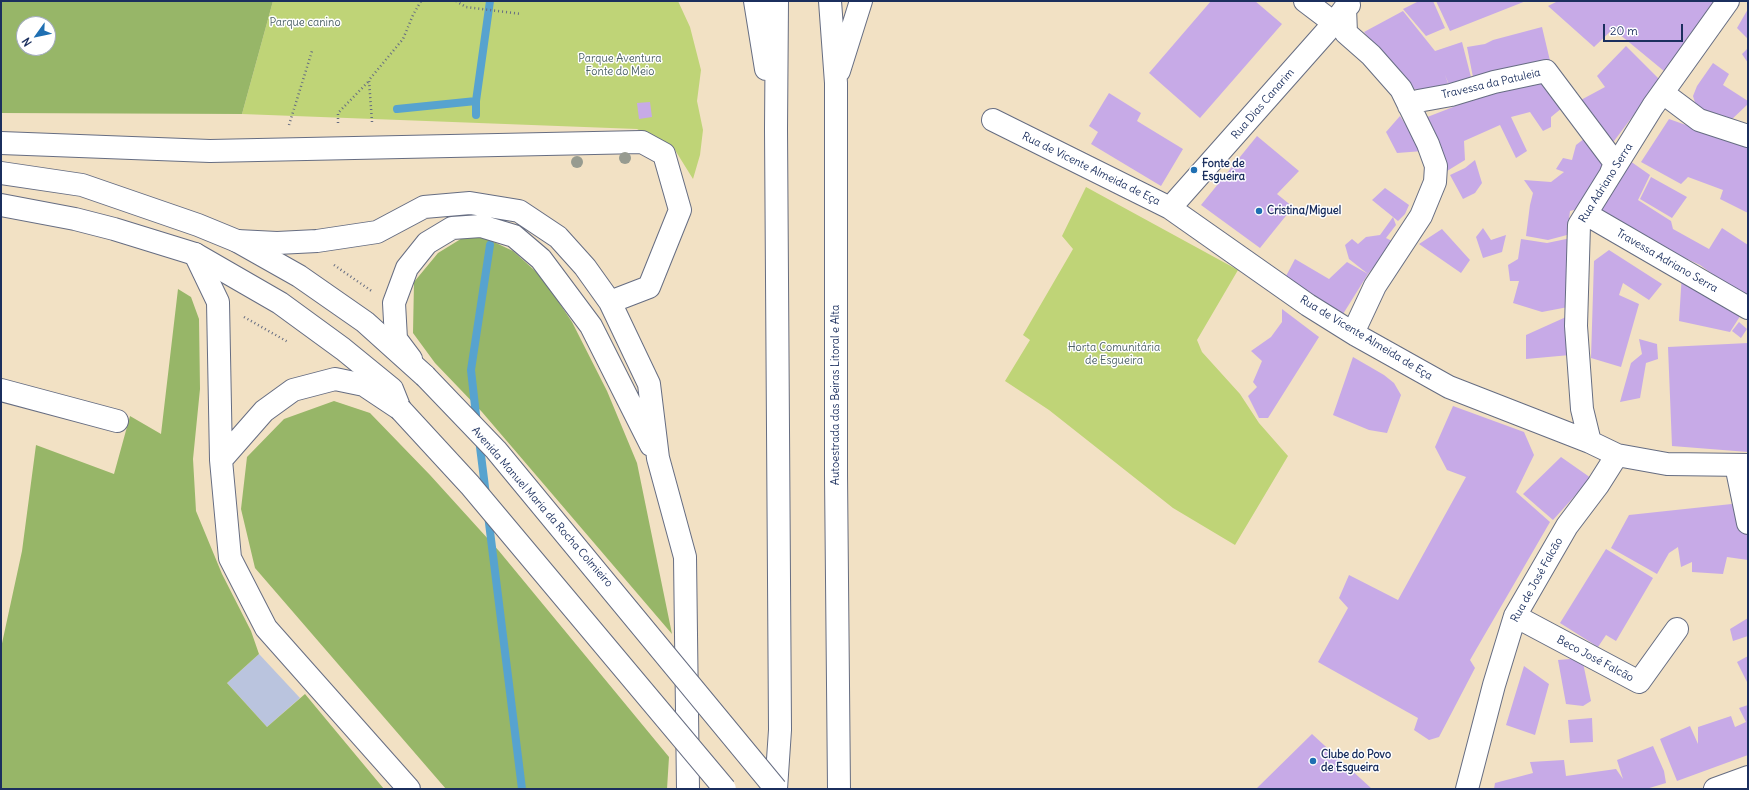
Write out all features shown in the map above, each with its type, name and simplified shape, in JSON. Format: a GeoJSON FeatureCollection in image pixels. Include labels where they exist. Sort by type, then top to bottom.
{"type":"FeatureCollection","features":[{"type":"Feature","properties":{"kind":"main road"},"geometry":{"type":"LineString","coordinates":[[755,1],[776,129]]}},
{"type":"Feature","properties":{"kind":"main road"},"geometry":{"type":"LineString","coordinates":[[776,789],[780,730],[776,129],[777,1]]}},
{"type":"Feature","properties":{"kind":"main road","name":"Autoestrada das Beiras Litoral e Alta"},"geometry":{"type":"LineString","coordinates":[[830,1],[836,83],[836,474],[839,789]]}},
{"type":"Feature","properties":{"kind":"main road"},"geometry":{"type":"LineString","coordinates":[[836,83],[861,1]]}},
{"type":"Feature","properties":{"kind":"main road"},"geometry":{"type":"LineString","coordinates":[[1305,1],[1345,11],[1346,33],[1371,55],[1401,89],[1428,144],[1436,166],[1435,182],[1421,216],[1375,286],[1353,333]]}},
{"type":"Feature","properties":{"kind":"main road","name":"Rua Adriano Serra"},"geometry":{"type":"LineString","coordinates":[[1590,442],[1582,409],[1576,326],[1579,225],[1653,106],[1728,1]]}},
{"type":"Feature","properties":{"kind":"main road","name":"Rua Dias Canarim"},"geometry":{"type":"LineString","coordinates":[[1170,208],[1345,11]]}},
{"type":"Feature","properties":{"kind":"main road","name":"Travessa da Patuleia"},"geometry":{"type":"LineString","coordinates":[[1409,106],[1418,101],[1546,71],[1615,163],[1611,173]]}},
{"type":"Feature","properties":{"kind":"main road"},"geometry":{"type":"LineString","coordinates":[[1663,93],[1699,120],[1748,136]]}},
{"type":"Feature","properties":{"kind":"main road","name":"Rua de Vicente Almeida de Eça"},"geometry":{"type":"LineString","coordinates":[[993,120],[1170,208],[1308,305],[1353,333],[1449,387],[1590,442],[1617,455],[1666,464],[1742,465]]}},
{"type":"Feature","properties":{"kind":"main road"},"geometry":{"type":"LineString","coordinates":[[1,143],[210,151],[642,142],[664,154],[680,210],[649,288],[610,302]]}},
{"type":"Feature","properties":{"kind":"main road","name":"Avenida Manuel Maria da Rocha Colmieiro"},"geometry":{"type":"LineString","coordinates":[[1,173],[82,185],[198,224],[237,240],[299,276],[365,322],[424,376],[496,450],[776,789]]}},
{"type":"Feature","properties":{"kind":"main road"},"geometry":{"type":"LineString","coordinates":[[237,240],[277,243],[317,240],[376,232],[424,207],[470,203],[519,211],[558,237],[585,268],[610,302],[649,384],[658,458],[685,557],[688,789]]}},
{"type":"Feature","properties":{"kind":"main road"},"geometry":{"type":"LineString","coordinates":[[1,204],[108,227],[195,254],[280,303],[344,349],[392,389],[400,409]]}},
{"type":"Feature","properties":{"kind":"main road","name":"Travessa Adriano Serra"},"geometry":{"type":"LineString","coordinates":[[1586,214],[1748,308]]}},
{"type":"Feature","properties":{"kind":"main road"},"geometry":{"type":"LineString","coordinates":[[424,376],[396,339],[394,302],[407,268],[427,243],[452,228],[481,226],[514,236],[541,260],[591,326],[658,458]]}},
{"type":"Feature","properties":{"kind":"main road"},"geometry":{"type":"LineString","coordinates":[[195,254],[218,302],[221,460],[230,558],[266,628],[409,789]]}},
{"type":"Feature","properties":{"kind":"main road"},"geometry":{"type":"LineString","coordinates":[[221,460],[264,411],[294,390],[335,379],[364,385],[400,409],[470,485],[724,789]]}},
{"type":"Feature","properties":{"kind":"main road"},"geometry":{"type":"LineString","coordinates":[[1,390],[117,421]]}},
{"type":"Feature","properties":{"kind":"main road","name":"Rua de José Falcão"},"geometry":{"type":"LineString","coordinates":[[1467,789],[1494,685],[1515,616],[1567,526],[1598,485],[1617,455]]}},
{"type":"Feature","properties":{"kind":"main road"},"geometry":{"type":"LineString","coordinates":[[1742,465],[1748,522]]}},
{"type":"Feature","properties":{"kind":"main road","name":"Beco José Falcão"},"geometry":{"type":"LineString","coordinates":[[1515,616],[1639,682],[1677,629]]}},
{"type":"Feature","properties":{"kind":"main road"},"geometry":{"type":"LineString","coordinates":[[1715,789],[1748,777]]}},
{"type":"Feature","properties":{"kind":"path"},"geometry":{"type":"LineString","coordinates":[[339,149],[338,113],[369,80],[403,39],[413,15],[421,1]]}},
{"type":"Feature","properties":{"kind":"path"},"geometry":{"type":"LineString","coordinates":[[456,1],[466,7],[522,14]]}},
{"type":"Feature","properties":{"kind":"path"},"geometry":{"type":"LineString","coordinates":[[281,150],[312,51]]}},
{"type":"Feature","properties":{"kind":"path"},"geometry":{"type":"LineString","coordinates":[[369,80],[373,148]]}},
{"type":"Feature","properties":{"kind":"path"},"geometry":{"type":"LineString","coordinates":[[334,264],[378,295]]}},
{"type":"Feature","properties":{"kind":"path"},"geometry":{"type":"LineString","coordinates":[[241,316],[290,343]]}},
{"type":"Feature","properties":{"kind":"shaded area"},"geometry":{"type":"Polygon","coordinates":[[[259,654],[300,698],[267,727],[227,683],[259,654]]]}},
{"type":"Feature","properties":{"kind":"green space"},"geometry":{"type":"Polygon","coordinates":[[[1,1],[273,1],[242,114],[1,113],[1,1]]]}},
{"type":"Feature","properties":{"kind":"green space","name":"Parque Aventura Fonte do Meio"},"geometry":{"type":"Polygon","coordinates":[[[273,1],[678,1],[690,27],[701,70],[697,101],[703,130],[700,155],[693,179],[675,150],[637,129],[242,114],[273,1]]]}},
{"type":"Feature","properties":{"kind":"green space","name":"Horta Comunitária de Esgueira"},"geometry":{"type":"Polygon","coordinates":[[[1086,187],[1238,270],[1197,340],[1202,352],[1240,394],[1259,423],[1288,456],[1235,545],[1173,508],[1049,410],[1005,381],[1030,340],[1023,335],[1073,249],[1062,236],[1086,187]]]}},
{"type":"Feature","properties":{"kind":"green space"},"geometry":{"type":"Polygon","coordinates":[[[479,235],[513,251],[542,277],[572,322],[607,391],[637,463],[672,634],[482,412],[435,363],[413,333],[414,282],[438,253],[464,237],[479,235]]]}},
{"type":"Feature","properties":{"kind":"green space"},"geometry":{"type":"Polygon","coordinates":[[[178,289],[191,297],[199,319],[200,389],[193,459],[196,511],[222,574],[251,631],[259,654],[227,683],[267,727],[305,694],[384,789],[1,789],[1,648],[22,551],[36,445],[114,474],[130,416],[161,434],[178,289]]]}},
{"type":"Feature","properties":{"kind":"green space"},"geometry":{"type":"Polygon","coordinates":[[[334,401],[370,413],[430,475],[499,551],[669,757],[667,789],[446,789],[255,568],[241,509],[247,457],[284,419],[334,401]]]}},
{"type":"Feature","properties":{"kind":"building"},"geometry":{"type":"Polygon","coordinates":[[[1211,1],[1255,1],[1282,24],[1200,118],[1149,73],[1211,1]]]}},
{"type":"Feature","properties":{"kind":"building"},"geometry":{"type":"Polygon","coordinates":[[[1419,1],[1433,1],[1445,28],[1426,36],[1403,9],[1419,1]]]}},
{"type":"Feature","properties":{"kind":"building"},"geometry":{"type":"Polygon","coordinates":[[[1436,1],[1526,1],[1450,31],[1436,1]]]}},
{"type":"Feature","properties":{"kind":"building"},"geometry":{"type":"Polygon","coordinates":[[[1558,1],[1718,1],[1670,76],[1613,29],[1594,47],[1548,6],[1558,1]]]}},
{"type":"Feature","properties":{"kind":"building"},"geometry":{"type":"Polygon","coordinates":[[[1748,9],[1748,39],[1737,28],[1748,9]]]}},
{"type":"Feature","properties":{"kind":"building"},"geometry":{"type":"Polygon","coordinates":[[[1403,11],[1435,51],[1462,42],[1472,81],[1450,87],[1445,75],[1449,86],[1420,90],[1410,88],[1364,32],[1403,11]]]}},
{"type":"Feature","properties":{"kind":"building"},"geometry":{"type":"Polygon","coordinates":[[[1542,27],[1551,65],[1474,82],[1467,47],[1485,44],[1493,40],[1542,27]]]}},
{"type":"Feature","properties":{"kind":"building"},"geometry":{"type":"Polygon","coordinates":[[[1626,46],[1660,80],[1611,145],[1579,101],[1605,87],[1597,76],[1626,46]]]}},
{"type":"Feature","properties":{"kind":"building"},"geometry":{"type":"Polygon","coordinates":[[[1748,48],[1748,63],[1742,54],[1748,48]]]}},
{"type":"Feature","properties":{"kind":"building"},"geometry":{"type":"Polygon","coordinates":[[[1713,63],[1729,74],[1723,85],[1748,101],[1748,104],[1729,122],[1696,106],[1693,96],[1697,86],[1713,63]]]}},
{"type":"Feature","properties":{"kind":"building"},"geometry":{"type":"Polygon","coordinates":[[[1546,71],[1562,108],[1551,117],[1551,127],[1543,131],[1530,112],[1511,117],[1527,151],[1516,158],[1500,125],[1464,141],[1465,160],[1447,171],[1417,121],[1546,71]]]}},
{"type":"Feature","properties":{"kind":"building"},"geometry":{"type":"Polygon","coordinates":[[[1109,93],[1141,113],[1137,121],[1183,149],[1161,186],[1091,144],[1098,132],[1089,126],[1109,93]]]}},
{"type":"Feature","properties":{"kind":"building"},"geometry":{"type":"Polygon","coordinates":[[[650,102],[652,117],[639,119],[637,103],[650,102]]]}},
{"type":"Feature","properties":{"kind":"building"},"geometry":{"type":"Polygon","coordinates":[[[1400,116],[1423,151],[1397,153],[1386,132],[1400,116]]]}},
{"type":"Feature","properties":{"kind":"building"},"geometry":{"type":"Polygon","coordinates":[[[1669,119],[1748,147],[1748,213],[1720,199],[1723,190],[1688,177],[1681,184],[1641,162],[1669,119]]]}},
{"type":"Feature","properties":{"kind":"building"},"geometry":{"type":"Polygon","coordinates":[[[1589,135],[1604,164],[1581,208],[1570,211],[1567,235],[1548,240],[1526,236],[1533,193],[1524,180],[1551,182],[1564,172],[1556,169],[1563,158],[1572,160],[1576,145],[1589,135]]]}},
{"type":"Feature","properties":{"kind":"building"},"geometry":{"type":"Polygon","coordinates":[[[1257,136],[1299,171],[1277,194],[1293,207],[1260,248],[1201,205],[1257,136]]]}},
{"type":"Feature","properties":{"kind":"building"},"geometry":{"type":"Polygon","coordinates":[[[1475,160],[1482,183],[1475,193],[1463,199],[1450,175],[1465,168],[1475,160]]]}},
{"type":"Feature","properties":{"kind":"building"},"geometry":{"type":"Polygon","coordinates":[[[1630,161],[1650,175],[1638,200],[1671,221],[1673,229],[1709,249],[1722,228],[1748,245],[1748,300],[1700,265],[1655,244],[1594,206],[1630,161]]]}},
{"type":"Feature","properties":{"kind":"building"},"geometry":{"type":"Polygon","coordinates":[[[1651,177],[1687,197],[1672,218],[1640,199],[1651,177]]]}},
{"type":"Feature","properties":{"kind":"building"},"geometry":{"type":"Polygon","coordinates":[[[1385,188],[1409,205],[1405,214],[1398,221],[1372,200],[1385,188]]]}},
{"type":"Feature","properties":{"kind":"building"},"geometry":{"type":"Polygon","coordinates":[[[1393,217],[1396,225],[1386,238],[1394,242],[1368,274],[1349,259],[1345,245],[1352,239],[1358,244],[1366,237],[1380,235],[1393,217]]]}},
{"type":"Feature","properties":{"kind":"building"},"geometry":{"type":"Polygon","coordinates":[[[1483,228],[1491,240],[1506,235],[1502,252],[1483,258],[1476,237],[1483,228]]]}},
{"type":"Feature","properties":{"kind":"building"},"geometry":{"type":"Polygon","coordinates":[[[1442,229],[1470,260],[1461,273],[1419,244],[1442,229]]]}},
{"type":"Feature","properties":{"kind":"building"},"geometry":{"type":"Polygon","coordinates":[[[1571,238],[1568,307],[1542,312],[1513,303],[1519,281],[1510,281],[1508,265],[1518,259],[1521,239],[1547,243],[1571,238]]]}},
{"type":"Feature","properties":{"kind":"building"},"geometry":{"type":"Polygon","coordinates":[[[1609,250],[1662,284],[1649,300],[1623,283],[1619,295],[1639,304],[1621,367],[1591,358],[1594,261],[1609,250]]]}},
{"type":"Feature","properties":{"kind":"building"},"geometry":{"type":"Polygon","coordinates":[[[1295,259],[1329,279],[1347,262],[1368,274],[1343,314],[1285,278],[1295,259]]]}},
{"type":"Feature","properties":{"kind":"building"},"geometry":{"type":"Polygon","coordinates":[[[1682,273],[1744,310],[1730,332],[1679,321],[1682,273]]]}},
{"type":"Feature","properties":{"kind":"building"},"geometry":{"type":"Polygon","coordinates":[[[1282,309],[1319,337],[1268,418],[1259,418],[1248,396],[1257,387],[1253,382],[1262,361],[1251,351],[1271,337],[1282,322],[1282,309]]]}},
{"type":"Feature","properties":{"kind":"building"},"geometry":{"type":"Polygon","coordinates":[[[1566,317],[1570,355],[1526,359],[1526,335],[1566,317]]]}},
{"type":"Feature","properties":{"kind":"building"},"geometry":{"type":"Polygon","coordinates":[[[1739,322],[1747,329],[1741,338],[1732,331],[1739,322]]]}},
{"type":"Feature","properties":{"kind":"building"},"geometry":{"type":"Polygon","coordinates":[[[1639,339],[1657,344],[1658,359],[1646,363],[1640,398],[1620,402],[1631,363],[1642,354],[1639,339]]]}},
{"type":"Feature","properties":{"kind":"building"},"geometry":{"type":"Polygon","coordinates":[[[1748,343],[1748,452],[1672,446],[1668,347],[1748,343]]]}},
{"type":"Feature","properties":{"kind":"building"},"geometry":{"type":"Polygon","coordinates":[[[1353,357],[1384,375],[1394,383],[1401,395],[1387,433],[1369,430],[1333,415],[1353,357]]]}},
{"type":"Feature","properties":{"kind":"building"},"geometry":{"type":"Polygon","coordinates":[[[1453,406],[1524,432],[1534,455],[1516,492],[1550,522],[1470,660],[1475,668],[1439,737],[1429,740],[1414,730],[1418,718],[1318,662],[1348,608],[1339,598],[1349,575],[1398,600],[1466,477],[1447,470],[1435,447],[1453,406]]]}},
{"type":"Feature","properties":{"kind":"building"},"geometry":{"type":"Polygon","coordinates":[[[1561,457],[1591,478],[1553,520],[1523,494],[1561,457]]]}},
{"type":"Feature","properties":{"kind":"building"},"geometry":{"type":"Polygon","coordinates":[[[1741,503],[1748,541],[1748,560],[1727,557],[1723,574],[1692,572],[1692,562],[1681,567],[1678,547],[1669,553],[1657,574],[1611,548],[1629,515],[1741,503]]]}},
{"type":"Feature","properties":{"kind":"building"},"geometry":{"type":"Polygon","coordinates":[[[1606,549],[1653,578],[1616,641],[1606,635],[1598,647],[1560,623],[1606,549]]]}},
{"type":"Feature","properties":{"kind":"building"},"geometry":{"type":"Polygon","coordinates":[[[1748,618],[1748,636],[1733,641],[1730,629],[1748,618]]]}},
{"type":"Feature","properties":{"kind":"building"},"geometry":{"type":"Polygon","coordinates":[[[1748,656],[1748,681],[1747,682],[1737,662],[1748,656]]]}},
{"type":"Feature","properties":{"kind":"building"},"geometry":{"type":"Polygon","coordinates":[[[1582,658],[1591,701],[1583,706],[1566,704],[1558,660],[1582,658]]]}},
{"type":"Feature","properties":{"kind":"building"},"geometry":{"type":"Polygon","coordinates":[[[1524,666],[1549,684],[1535,735],[1506,725],[1524,666]]]}},
{"type":"Feature","properties":{"kind":"building"},"geometry":{"type":"Polygon","coordinates":[[[1748,705],[1748,755],[1677,781],[1660,739],[1690,726],[1698,744],[1698,727],[1731,716],[1735,727],[1746,722],[1739,708],[1748,705]]]}},
{"type":"Feature","properties":{"kind":"building"},"geometry":{"type":"Polygon","coordinates":[[[1592,718],[1593,742],[1570,743],[1568,720],[1592,718]]]}},
{"type":"Feature","properties":{"kind":"building","name":"Clube do Povo de Esgueira"},"geometry":{"type":"Polygon","coordinates":[[[1312,734],[1372,789],[1256,789],[1312,734]]]}},
{"type":"Feature","properties":{"kind":"building"},"geometry":{"type":"Polygon","coordinates":[[[1653,746],[1664,771],[1666,783],[1646,789],[1494,789],[1495,783],[1533,773],[1530,762],[1564,760],[1566,776],[1616,769],[1623,779],[1617,760],[1653,746]]]}},
{"type":"Feature","properties":{"kind":"waterway"},"geometry":{"type":"LineString","coordinates":[[476,115],[476,101],[490,1]]}},
{"type":"Feature","properties":{"kind":"waterway"},"geometry":{"type":"LineString","coordinates":[[397,109],[476,101]]}},
{"type":"Feature","properties":{"kind":"waterway"},"geometry":{"type":"LineString","coordinates":[[477,424],[471,370],[490,245]]}},
{"type":"Feature","properties":{"kind":"waterway"},"geometry":{"type":"LineString","coordinates":[[479,439],[486,495]]}},
{"type":"Feature","properties":{"kind":"waterway"},"geometry":{"type":"LineString","coordinates":[[488,515],[522,789]]}},
{"type":"Feature","properties":{"kind":"place","name":"Fonte de Esgueira"},"geometry":{"type":"Point","coordinates":[1194,170]}},
{"type":"Feature","properties":{"kind":"place","name":"Cristina/Miguel"},"geometry":{"type":"Point","coordinates":[1259,211]}},
{"type":"Feature","properties":{"kind":"place","name":"Clube do Povo de Esgueira"},"geometry":{"type":"Point","coordinates":[1313,761]}},
{"type":"Feature","properties":{"kind":"park label","name":"Parque canino"},"geometry":{"type":"Point","coordinates":[305,23]}}]}
